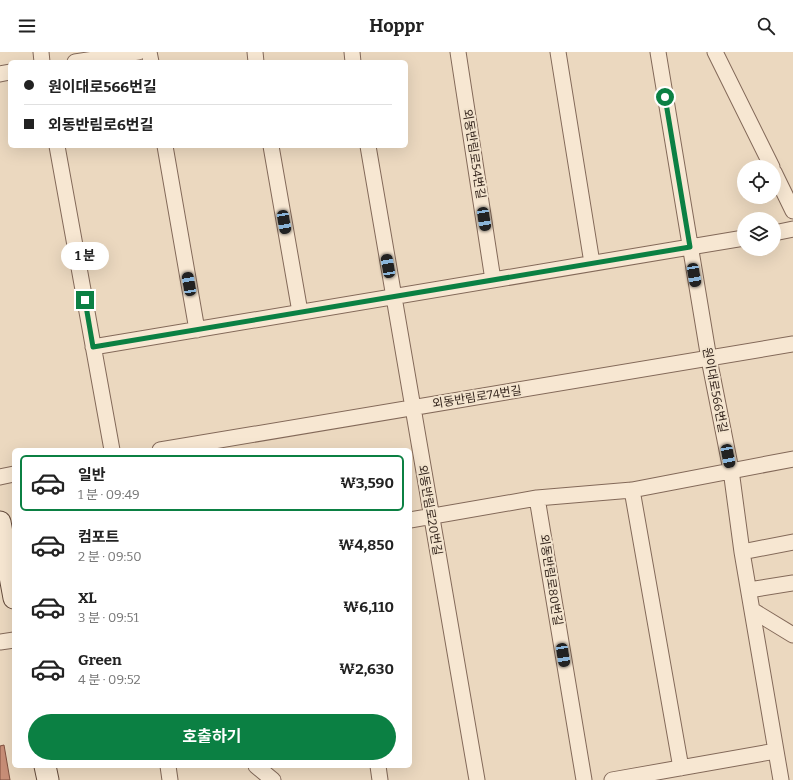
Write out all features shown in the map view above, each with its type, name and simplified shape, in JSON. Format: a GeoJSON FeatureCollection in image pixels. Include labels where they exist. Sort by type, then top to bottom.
{"type":"FeatureCollection","features":[{"type":"Feature","properties":{"kind":"main road"},"geometry":{"type":"LineString","coordinates":[[0,522],[12,587]]}},
{"type":"Feature","properties":{"kind":"main road"},"geometry":{"type":"LineString","coordinates":[[45,768],[48,780]]}},
{"type":"Feature","properties":{"kind":"street"},"geometry":{"type":"LineString","coordinates":[[88,60],[138,52]]}},
{"type":"Feature","properties":{"kind":"street","name":"외동반림로54번길"},"geometry":{"type":"LineString","coordinates":[[458,52],[493,280]]}},
{"type":"Feature","properties":{"kind":"street"},"geometry":{"type":"LineString","coordinates":[[558,52],[592,263]]}},
{"type":"Feature","properties":{"kind":"street","name":"원이대로566번길"},"geometry":{"type":"LineString","coordinates":[[658,52],[709,358],[731,470],[742,552],[781,780]]}},
{"type":"Feature","properties":{"kind":"street"},"geometry":{"type":"LineString","coordinates":[[715,52],[769,160]]}},
{"type":"Feature","properties":{"kind":"street"},"geometry":{"type":"LineString","coordinates":[[57,148],[112,448]]}},
{"type":"Feature","properties":{"kind":"street"},"geometry":{"type":"LineString","coordinates":[[165,148],[197,330]]}},
{"type":"Feature","properties":{"kind":"street"},"geometry":{"type":"LineString","coordinates":[[271,148],[300,312]]}},
{"type":"Feature","properties":{"kind":"street","name":"외동반림로20번길"},"geometry":{"type":"LineString","coordinates":[[368,148],[476,780]]}},
{"type":"Feature","properties":{"kind":"street"},"geometry":{"type":"LineString","coordinates":[[781,186],[793,211]]}},
{"type":"Feature","properties":{"kind":"street"},"geometry":{"type":"LineString","coordinates":[[781,231],[793,229]]}},
{"type":"Feature","properties":{"kind":"street"},"geometry":{"type":"LineString","coordinates":[[93,347],[737,239]]}},
{"type":"Feature","properties":{"kind":"street","name":"외동반림로74번길"},"geometry":{"type":"LineString","coordinates":[[172,448],[793,344]]}},
{"type":"Feature","properties":{"kind":"street"},"geometry":{"type":"LineString","coordinates":[[412,520],[537,498],[632,490],[793,459]]}},
{"type":"Feature","properties":{"kind":"street"},"geometry":{"type":"LineString","coordinates":[[0,477],[12,474]]}},
{"type":"Feature","properties":{"kind":"street"},"geometry":{"type":"LineString","coordinates":[[632,490],[682,768]]}},
{"type":"Feature","properties":{"kind":"street","name":"외동반림로80번길"},"geometry":{"type":"LineString","coordinates":[[537,498],[584,780]]}},
{"type":"Feature","properties":{"kind":"street"},"geometry":{"type":"LineString","coordinates":[[742,552],[793,542]]}},
{"type":"Feature","properties":{"kind":"street"},"geometry":{"type":"LineString","coordinates":[[749,590],[793,583]]}},
{"type":"Feature","properties":{"kind":"street"},"geometry":{"type":"LineString","coordinates":[[752,610],[793,635]]}},
{"type":"Feature","properties":{"kind":"street"},"geometry":{"type":"LineString","coordinates":[[0,642],[12,640]]}},
{"type":"Feature","properties":{"kind":"street"},"geometry":{"type":"LineString","coordinates":[[612,780],[776,751]]}},
{"type":"Feature","properties":{"kind":"street"},"geometry":{"type":"LineString","coordinates":[[168,768],[170,780]]}},
{"type":"Feature","properties":{"kind":"street"},"geometry":{"type":"LineString","coordinates":[[259,768],[274,780]]}},
{"type":"Feature","properties":{"kind":"street"},"geometry":{"type":"LineString","coordinates":[[274,768],[274,780]]}},
{"type":"Feature","properties":{"kind":"street"},"geometry":{"type":"LineString","coordinates":[[378,768],[380,780]]}},
{"type":"Feature","properties":{"kind":"building"},"geometry":{"type":"Polygon","coordinates":[[[4,745],[10,780],[0,780],[0,746],[4,745]]]}},
{"type":"Feature","properties":{"kind":"route"},"geometry":{"type":"LineString","coordinates":[[85,300],[93,347],[690,247],[665,97]]}}]}
